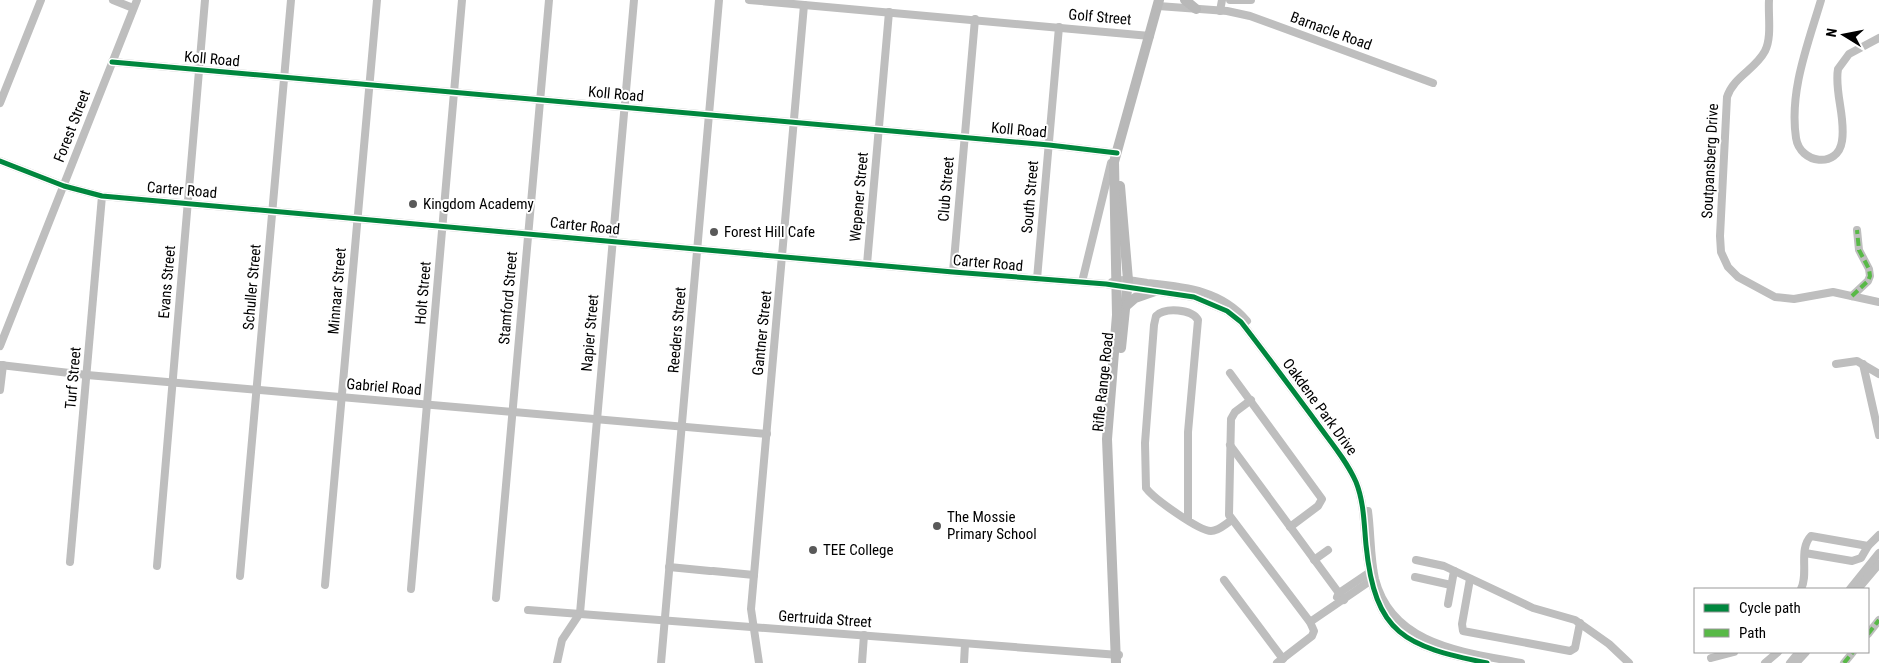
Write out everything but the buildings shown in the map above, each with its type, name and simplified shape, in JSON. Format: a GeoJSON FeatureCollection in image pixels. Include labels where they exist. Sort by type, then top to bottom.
{"type":"FeatureCollection","features":[{"type":"Feature","properties":{"kind":"main road"},"geometry":{"type":"LineString","coordinates":[[1185,0],[1196,9]]}},
{"type":"Feature","properties":{"kind":"main road"},"geometry":{"type":"LineString","coordinates":[[1116,166],[1115,152],[1158,3]]}},
{"type":"Feature","properties":{"kind":"main road","name":"Rifle Range Road"},"geometry":{"type":"LineString","coordinates":[[1116,166],[1117,283],[1107,440],[1118,659]]}},
{"type":"Feature","properties":{"kind":"main road","name":"Rifle Range Road"},"geometry":{"type":"LineString","coordinates":[[1116,166],[1128,284],[1112,431],[1118,659]]}},
{"type":"Feature","properties":{"kind":"main road"},"geometry":{"type":"LineString","coordinates":[[1127,305],[1135,298],[1155,291]]}},
{"type":"Feature","properties":{"kind":"street"},"geometry":{"type":"LineString","coordinates":[[0,103],[41,0]]}},
{"type":"Feature","properties":{"kind":"street"},"geometry":{"type":"LineString","coordinates":[[113,0],[135,4]]}},
{"type":"Feature","properties":{"kind":"street","name":"Evans Street"},"geometry":{"type":"LineString","coordinates":[[157,566],[205,0]]}},
{"type":"Feature","properties":{"kind":"street","name":"Schuller Street"},"geometry":{"type":"LineString","coordinates":[[240,576],[291,0]]}},
{"type":"Feature","properties":{"kind":"street","name":"Minnaar Street"},"geometry":{"type":"LineString","coordinates":[[325,585],[376,0]]}},
{"type":"Feature","properties":{"kind":"street","name":"Holt Street"},"geometry":{"type":"LineString","coordinates":[[411,589],[462,0]]}},
{"type":"Feature","properties":{"kind":"street","name":"Stamford Street"},"geometry":{"type":"LineString","coordinates":[[496,598],[549,0]]}},
{"type":"Feature","properties":{"kind":"street","name":"Napier Street"},"geometry":{"type":"LineString","coordinates":[[557,663],[562,640],[580,613],[634,0]]}},
{"type":"Feature","properties":{"kind":"street","name":"Reeders Street"},"geometry":{"type":"LineString","coordinates":[[661,663],[719,0]]}},
{"type":"Feature","properties":{"kind":"street","name":"Golf Street"},"geometry":{"type":"LineString","coordinates":[[749,0],[1150,36]]}},
{"type":"Feature","properties":{"kind":"street"},"geometry":{"type":"LineString","coordinates":[[850,9],[851,0]]}},
{"type":"Feature","properties":{"kind":"street"},"geometry":{"type":"LineString","coordinates":[[1220,11],[1222,0]]}},
{"type":"Feature","properties":{"kind":"street"},"geometry":{"type":"LineString","coordinates":[[1230,0],[1251,0]]}},
{"type":"Feature","properties":{"kind":"street","name":"Soutpansberg Drive"},"geometry":{"type":"LineString","coordinates":[[1769,0],[1768,41],[1765,50],[1757,61],[1732,85],[1726,106],[1720,244],[1724,262],[1735,274],[1782,299],[1794,299],[1826,292],[1852,296]]}},
{"type":"Feature","properties":{"kind":"street"},"geometry":{"type":"LineString","coordinates":[[1821,0],[1797,90],[1796,138],[1802,152],[1809,158],[1825,160],[1838,151],[1843,134],[1838,69],[1849,54],[1879,38]]}},
{"type":"Feature","properties":{"kind":"street","name":"Barnacle Road"},"geometry":{"type":"LineString","coordinates":[[1158,3],[1250,16],[1433,83]]}},
{"type":"Feature","properties":{"kind":"street","name":"Forest Street"},"geometry":{"type":"LineString","coordinates":[[0,346],[135,4]]}},
{"type":"Feature","properties":{"kind":"street","name":"Gantner Street"},"geometry":{"type":"LineString","coordinates":[[759,663],[752,627],[751,609],[804,5]]}},
{"type":"Feature","properties":{"kind":"street","name":"Wepener Street"},"geometry":{"type":"LineString","coordinates":[[867,264],[889,12]]}},
{"type":"Feature","properties":{"kind":"street","name":"Club Street"},"geometry":{"type":"LineString","coordinates":[[953,272],[975,19]]}},
{"type":"Feature","properties":{"kind":"street","name":"South Street"},"geometry":{"type":"LineString","coordinates":[[1037,279],[1059,27]]}},
{"type":"Feature","properties":{"kind":"street","name":"Koll Road"},"geometry":{"type":"LineString","coordinates":[[112,62],[1115,152]]}},
{"type":"Feature","properties":{"kind":"street"},"geometry":{"type":"LineString","coordinates":[[1082,282],[1115,152]]}},
{"type":"Feature","properties":{"kind":"street","name":"Carter Road"},"geometry":{"type":"LineString","coordinates":[[0,161],[64,186],[102,196],[953,272],[1106,284],[1117,283]]}},
{"type":"Feature","properties":{"kind":"street","name":"Turf Street"},"geometry":{"type":"LineString","coordinates":[[70,562],[102,196]]}},
{"type":"Feature","properties":{"kind":"street"},"geometry":{"type":"LineString","coordinates":[[1852,296],[1868,281],[1870,276],[1869,269],[1859,250],[1856,230]]}},
{"type":"Feature","properties":{"kind":"street","name":"Oakdene Park Drive"},"geometry":{"type":"LineString","coordinates":[[1117,283],[1187,287],[1219,303],[1242,322],[1352,474],[1362,508],[1372,580],[1382,611],[1400,632],[1412,641],[1439,653],[1487,663]]}},
{"type":"Feature","properties":{"kind":"street","name":"Oakdene Park Drive"},"geometry":{"type":"LineString","coordinates":[[1128,284],[1219,303]]}},
{"type":"Feature","properties":{"kind":"street"},"geometry":{"type":"LineString","coordinates":[[1852,296],[1879,302]]}},
{"type":"Feature","properties":{"kind":"street"},"geometry":{"type":"LineString","coordinates":[[1188,519],[1188,432],[1198,320],[1192,314],[1166,310],[1156,316],[1154,325],[1144,481],[1146,488],[1151,494],[1204,530],[1213,531],[1232,520]]}},
{"type":"Feature","properties":{"kind":"street"},"geometry":{"type":"LineString","coordinates":[[1836,364],[1855,360],[1879,374]]}},
{"type":"Feature","properties":{"kind":"street"},"geometry":{"type":"LineString","coordinates":[[1862,364],[1878,423],[1879,435]]}},
{"type":"Feature","properties":{"kind":"street"},"geometry":{"type":"LineString","coordinates":[[0,390],[1,365]]}},
{"type":"Feature","properties":{"kind":"street","name":"Gabriel Road"},"geometry":{"type":"LineString","coordinates":[[1,365],[767,434]]}},
{"type":"Feature","properties":{"kind":"street"},"geometry":{"type":"LineString","coordinates":[[1230,373],[1322,499],[1318,506],[1290,527]]}},
{"type":"Feature","properties":{"kind":"street"},"geometry":{"type":"LineString","coordinates":[[1224,580],[1280,661],[1312,636],[1314,631],[1310,622],[1232,520],[1228,510],[1231,419],[1235,412],[1251,400]]}},
{"type":"Feature","properties":{"kind":"street"},"geometry":{"type":"LineString","coordinates":[[1230,445],[1344,600]]}},
{"type":"Feature","properties":{"kind":"street"},"geometry":{"type":"LineString","coordinates":[[1805,553],[1852,561],[1861,558],[1868,546],[1879,535]]}},
{"type":"Feature","properties":{"kind":"street"},"geometry":{"type":"LineString","coordinates":[[1804,588],[1805,553],[1808,540],[1813,536],[1868,546]]}},
{"type":"Feature","properties":{"kind":"street"},"geometry":{"type":"LineString","coordinates":[[1314,560],[1328,550]]}},
{"type":"Feature","properties":{"kind":"street"},"geometry":{"type":"LineString","coordinates":[[1851,588],[1879,553]]}},
{"type":"Feature","properties":{"kind":"street"},"geometry":{"type":"LineString","coordinates":[[1416,560],[1454,571],[1520,603],[1580,623],[1609,644],[1629,663]]}},
{"type":"Feature","properties":{"kind":"street"},"geometry":{"type":"LineString","coordinates":[[1859,588],[1879,564]]}},
{"type":"Feature","properties":{"kind":"street"},"geometry":{"type":"LineString","coordinates":[[669,567],[754,575]]}},
{"type":"Feature","properties":{"kind":"street"},"geometry":{"type":"LineString","coordinates":[[1334,604],[1339,593],[1371,570]]}},
{"type":"Feature","properties":{"kind":"street"},"geometry":{"type":"LineString","coordinates":[[1448,604],[1454,571]]}},
{"type":"Feature","properties":{"kind":"street"},"geometry":{"type":"LineString","coordinates":[[1416,577],[1451,585]]}},
{"type":"Feature","properties":{"kind":"street"},"geometry":{"type":"LineString","coordinates":[[1470,579],[1462,624],[1463,631],[1570,651],[1574,648],[1580,623]]}},
{"type":"Feature","properties":{"kind":"street"},"geometry":{"type":"LineString","coordinates":[[1310,622],[1372,580]]}},
{"type":"Feature","properties":{"kind":"street","name":"Oakdene Park Drive"},"geometry":{"type":"LineString","coordinates":[[1372,580],[1390,610],[1409,629],[1427,641],[1452,650],[1521,663]]}},
{"type":"Feature","properties":{"kind":"street","name":"Gertruida Street"},"geometry":{"type":"LineString","coordinates":[[528,610],[965,644],[1118,659]]}},
{"type":"Feature","properties":{"kind":"street"},"geometry":{"type":"LineString","coordinates":[[1869,633],[1879,620]]}},
{"type":"Feature","properties":{"kind":"street"},"geometry":{"type":"LineString","coordinates":[[862,663],[864,636]]}},
{"type":"Feature","properties":{"kind":"street"},"geometry":{"type":"LineString","coordinates":[[964,663],[965,644]]}},
{"type":"Feature","properties":{"kind":"street"},"geometry":{"type":"LineString","coordinates":[[1711,658],[1730,653]]}},
{"type":"Feature","properties":{"kind":"street"},"geometry":{"type":"LineString","coordinates":[[1790,663],[1798,653]]}},
{"type":"Feature","properties":{"kind":"street"},"geometry":{"type":"LineString","coordinates":[[1796,663],[1805,653]]}},
{"type":"Feature","properties":{"kind":"street"},"geometry":{"type":"LineString","coordinates":[[1844,663],[1852,653]]}},
{"type":"Feature","properties":{"kind":"marked path"},"geometry":{"type":"LineString","coordinates":[[1852,296],[1868,281],[1870,276],[1869,269],[1859,250],[1857,230]]}},
{"type":"Feature","properties":{"kind":"marked path"},"geometry":{"type":"LineString","coordinates":[[1869,633],[1879,620]]}},
{"type":"Feature","properties":{"kind":"marked path"},"geometry":{"type":"LineString","coordinates":[[1844,663],[1852,653]]}},
{"type":"Feature","properties":{"kind":"cycle path"},"geometry":{"type":"LineString","coordinates":[[112,62],[1049,145],[1117,153]]}},
{"type":"Feature","properties":{"kind":"cycle path"},"geometry":{"type":"LineString","coordinates":[[0,161],[64,186],[102,196],[1106,284],[1194,297],[1227,311],[1241,322],[1347,465],[1361,497],[1370,575],[1377,599],[1387,617],[1399,631],[1415,642],[1435,650],[1487,663]]}},
{"type":"Feature","properties":{"kind":"place","name":"Kingdom Academy"},"geometry":{"type":"Point","coordinates":[413,204]}},
{"type":"Feature","properties":{"kind":"place","name":"Forest Hill Cafe"},"geometry":{"type":"Point","coordinates":[714,232]}},
{"type":"Feature","properties":{"kind":"place","name":"The Mossie Primary School"},"geometry":{"type":"Point","coordinates":[937,526]}},
{"type":"Feature","properties":{"kind":"place","name":"TEE College"},"geometry":{"type":"Point","coordinates":[813,550]}}]}
